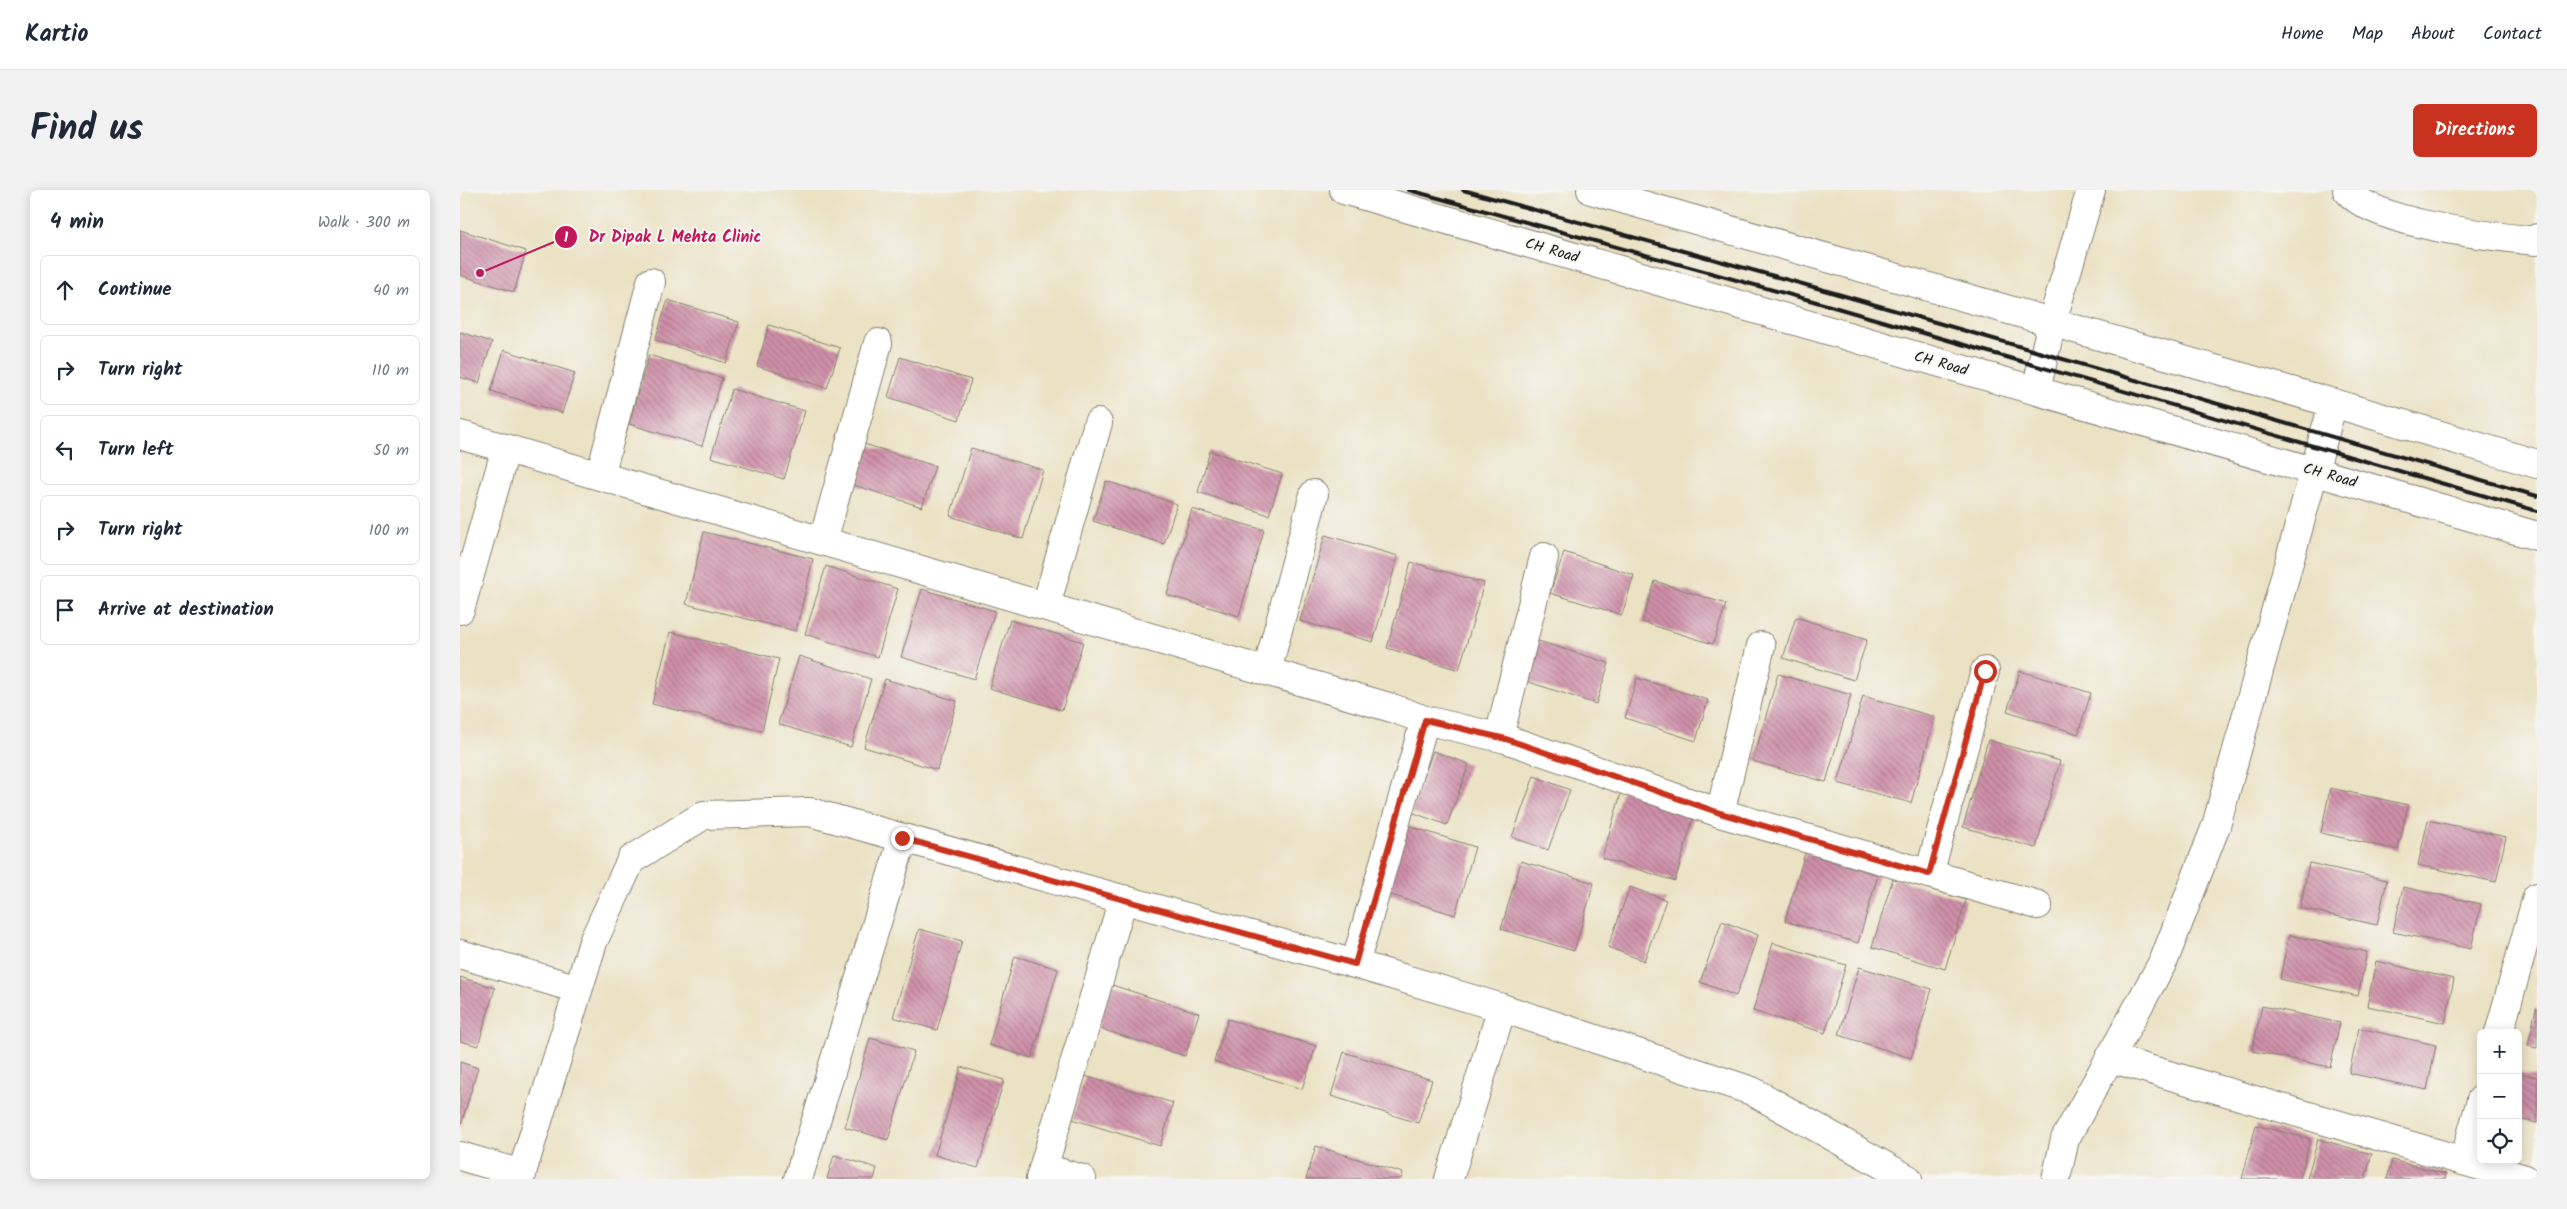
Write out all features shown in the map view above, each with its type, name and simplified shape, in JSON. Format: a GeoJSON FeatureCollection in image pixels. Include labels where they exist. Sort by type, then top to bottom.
{"type":"FeatureCollection","features":[{"type":"Feature","properties":{"kind":"street","name":"CH Road"},"geometry":{"type":"LineString","coordinates":[[1344,190],[2315,470],[2537,536]]}},
{"type":"Feature","properties":{"kind":"street"},"geometry":{"type":"LineString","coordinates":[[1591,190],[2333,403],[2537,464]]}},
{"type":"Feature","properties":{"kind":"street"},"geometry":{"type":"LineString","coordinates":[[2036,390],[2052,322],[2091,190]]}},
{"type":"Feature","properties":{"kind":"street"},"geometry":{"type":"LineString","coordinates":[[2347,190],[2352,196],[2381,211],[2455,232],[2537,240]]}},
{"type":"Feature","properties":{"kind":"street"},"geometry":{"type":"LineString","coordinates":[[600,476],[651,282]]}},
{"type":"Feature","properties":{"kind":"street"},"geometry":{"type":"LineString","coordinates":[[823,541],[878,343]]}},
{"type":"Feature","properties":{"kind":"street"},"geometry":{"type":"LineString","coordinates":[[2056,1179],[2065,1139],[2164,960],[2216,826],[2333,403]]}},
{"type":"Feature","properties":{"kind":"street"},"geometry":{"type":"LineString","coordinates":[[1046,606],[1098,422]]}},
{"type":"Feature","properties":{"kind":"street"},"geometry":{"type":"LineString","coordinates":[[460,435],[1046,606],[1425,720],[1499,737],[1720,813],[2038,904]]}},
{"type":"Feature","properties":{"kind":"street"},"geometry":{"type":"LineString","coordinates":[[460,610],[506,448]]}},
{"type":"Feature","properties":{"kind":"street"},"geometry":{"type":"LineString","coordinates":[[1267,672],[1314,494]]}},
{"type":"Feature","properties":{"kind":"street"},"geometry":{"type":"LineString","coordinates":[[1499,737],[1544,557]]}},
{"type":"Feature","properties":{"kind":"street"},"geometry":{"type":"LineString","coordinates":[[1720,813],[1760,646]]}},
{"type":"Feature","properties":{"kind":"street"},"geometry":{"type":"LineString","coordinates":[[1929,874],[1985,671]]}},
{"type":"Feature","properties":{"kind":"street"},"geometry":{"type":"LineString","coordinates":[[1355,964],[1425,720]]}},
{"type":"Feature","properties":{"kind":"street"},"geometry":{"type":"LineString","coordinates":[[460,1156],[521,1176],[593,942],[631,860],[704,815],[810,812],[1355,964],[1502,1008],[1752,1091],[1908,1179]]}},
{"type":"Feature","properties":{"kind":"street"},"geometry":{"type":"LineString","coordinates":[[798,1179],[902,838]]}},
{"type":"Feature","properties":{"kind":"street"},"geometry":{"type":"LineString","coordinates":[[2500,1029],[2537,897]]}},
{"type":"Feature","properties":{"kind":"street"},"geometry":{"type":"LineString","coordinates":[[1082,1179],[1042,1173],[1123,899]]}},
{"type":"Feature","properties":{"kind":"street"},"geometry":{"type":"LineString","coordinates":[[460,954],[578,989]]}},
{"type":"Feature","properties":{"kind":"street"},"geometry":{"type":"LineString","coordinates":[[1450,1179],[1502,1008]]}},
{"type":"Feature","properties":{"kind":"street"},"geometry":{"type":"LineString","coordinates":[[2110,1058],[2525,1179]]}},
{"type":"Feature","properties":{"kind":"street"},"geometry":{"type":"LineString","coordinates":[[2464,1161],[2477,1114]]}},
{"type":"Feature","properties":{"kind":"building"},"geometry":{"type":"Polygon","coordinates":[[[460,230],[526,251],[514,292],[460,275],[460,230]]]}},
{"type":"Feature","properties":{"kind":"building"},"geometry":{"type":"Polygon","coordinates":[[[668,300],[739,322],[726,363],[655,340],[668,300]]]}},
{"type":"Feature","properties":{"kind":"building"},"geometry":{"type":"Polygon","coordinates":[[[769,325],[840,348],[827,388],[757,366],[769,325]]]}},
{"type":"Feature","properties":{"kind":"building"},"geometry":{"type":"Polygon","coordinates":[[[460,332],[492,342],[479,383],[460,377],[460,332]]]}},
{"type":"Feature","properties":{"kind":"building"},"geometry":{"type":"Polygon","coordinates":[[[504,350],[575,373],[562,413],[491,391],[504,350]]]}},
{"type":"Feature","properties":{"kind":"building"},"geometry":{"type":"Polygon","coordinates":[[[649,355],[722,378],[702,446],[629,424],[649,355]]]}},
{"type":"Feature","properties":{"kind":"building"},"geometry":{"type":"Polygon","coordinates":[[[900,357],[971,380],[959,420],[888,397],[900,357]]]}},
{"type":"Feature","properties":{"kind":"building"},"geometry":{"type":"Polygon","coordinates":[[[732,389],[805,411],[784,479],[711,457],[732,389]]]}},
{"type":"Feature","properties":{"kind":"building"},"geometry":{"type":"Polygon","coordinates":[[[864,444],[935,466],[922,507],[851,484],[864,444]]]}},
{"type":"Feature","properties":{"kind":"building"},"geometry":{"type":"Polygon","coordinates":[[[971,448],[1043,470],[1023,539],[950,516],[971,448]]]}},
{"type":"Feature","properties":{"kind":"building"},"geometry":{"type":"Polygon","coordinates":[[[1210,451],[1282,474],[1269,515],[1198,492],[1210,451]]]}},
{"type":"Feature","properties":{"kind":"building"},"geometry":{"type":"Polygon","coordinates":[[[1106,481],[1177,504],[1164,544],[1093,521],[1106,481]]]}},
{"type":"Feature","properties":{"kind":"building"},"geometry":{"type":"Polygon","coordinates":[[[1192,509],[1264,530],[1239,616],[1167,595],[1192,509]]]}},
{"type":"Feature","properties":{"kind":"building"},"geometry":{"type":"Polygon","coordinates":[[[704,532],[813,559],[796,631],[686,604],[704,532]]]}},
{"type":"Feature","properties":{"kind":"building"},"geometry":{"type":"Polygon","coordinates":[[[1325,535],[1398,556],[1373,642],[1300,621],[1325,535]]]}},
{"type":"Feature","properties":{"kind":"building"},"geometry":{"type":"Polygon","coordinates":[[[1564,552],[1634,575],[1622,615],[1550,593],[1564,552]]]}},
{"type":"Feature","properties":{"kind":"building"},"geometry":{"type":"Polygon","coordinates":[[[1411,562],[1484,583],[1459,670],[1387,648],[1411,562]]]}},
{"type":"Feature","properties":{"kind":"building"},"geometry":{"type":"Polygon","coordinates":[[[826,566],[898,589],[878,657],[805,634],[826,566]]]}},
{"type":"Feature","properties":{"kind":"building"},"geometry":{"type":"Polygon","coordinates":[[[1655,581],[1726,604],[1713,644],[1642,622],[1655,581]]]}},
{"type":"Feature","properties":{"kind":"building"},"geometry":{"type":"Polygon","coordinates":[[[922,589],[995,611],[974,679],[901,657],[922,589]]]}},
{"type":"Feature","properties":{"kind":"building"},"geometry":{"type":"Polygon","coordinates":[[[1796,617],[1867,640],[1854,680],[1783,658],[1796,617]]]}},
{"type":"Feature","properties":{"kind":"building"},"geometry":{"type":"Polygon","coordinates":[[[1010,620],[1083,642],[1062,710],[989,688],[1010,620]]]}},
{"type":"Feature","properties":{"kind":"building"},"geometry":{"type":"Polygon","coordinates":[[[670,632],[779,659],[762,731],[652,704],[670,632]]]}},
{"type":"Feature","properties":{"kind":"building"},"geometry":{"type":"Polygon","coordinates":[[[1538,641],[1609,663],[1596,704],[1526,681],[1538,641]]]}},
{"type":"Feature","properties":{"kind":"building"},"geometry":{"type":"Polygon","coordinates":[[[799,656],[871,679],[851,747],[778,724],[799,656]]]}},
{"type":"Feature","properties":{"kind":"building"},"geometry":{"type":"Polygon","coordinates":[[[2020,671],[2091,693],[2078,734],[2007,711],[2020,671]]]}},
{"type":"Feature","properties":{"kind":"building"},"geometry":{"type":"Polygon","coordinates":[[[1778,674],[1851,695],[1826,782],[1753,761],[1778,674]]]}},
{"type":"Feature","properties":{"kind":"building"},"geometry":{"type":"Polygon","coordinates":[[[1637,678],[1708,700],[1696,741],[1625,718],[1637,678]]]}},
{"type":"Feature","properties":{"kind":"building"},"geometry":{"type":"Polygon","coordinates":[[[885,679],[957,701],[937,770],[864,747],[885,679]]]}},
{"type":"Feature","properties":{"kind":"building"},"geometry":{"type":"Polygon","coordinates":[[[1863,696],[1935,717],[1911,803],[1838,783],[1863,696]]]}},
{"type":"Feature","properties":{"kind":"building"},"geometry":{"type":"Polygon","coordinates":[[[1988,740],[2060,761],[2036,848],[1963,827],[1988,740]]]}},
{"type":"Feature","properties":{"kind":"building"},"geometry":{"type":"Polygon","coordinates":[[[1433,751],[1469,764],[1447,825],[1411,812],[1433,751]]]}},
{"type":"Feature","properties":{"kind":"building"},"geometry":{"type":"Polygon","coordinates":[[[1534,776],[1570,790],[1548,850],[1512,837],[1534,776]]]}},
{"type":"Feature","properties":{"kind":"building"},"geometry":{"type":"Polygon","coordinates":[[[2330,788],[2408,805],[2398,850],[2321,833],[2330,788]]]}},
{"type":"Feature","properties":{"kind":"building"},"geometry":{"type":"Polygon","coordinates":[[[1622,790],[1695,812],[1675,881],[1602,858],[1622,790]]]}},
{"type":"Feature","properties":{"kind":"building"},"geometry":{"type":"Polygon","coordinates":[[[2428,820],[2506,837],[2496,882],[2418,865],[2428,820]]]}},
{"type":"Feature","properties":{"kind":"building"},"geometry":{"type":"Polygon","coordinates":[[[1403,824],[1475,847],[1455,915],[1382,892],[1403,824]]]}},
{"type":"Feature","properties":{"kind":"building"},"geometry":{"type":"Polygon","coordinates":[[[1805,853],[1878,875],[1858,943],[1785,921],[1805,853]]]}},
{"type":"Feature","properties":{"kind":"building"},"geometry":{"type":"Polygon","coordinates":[[[1521,861],[1594,883],[1574,951],[1501,929],[1521,861]]]}},
{"type":"Feature","properties":{"kind":"building"},"geometry":{"type":"Polygon","coordinates":[[[2309,863],[2387,880],[2377,925],[2300,908],[2309,863]]]}},
{"type":"Feature","properties":{"kind":"building"},"geometry":{"type":"Polygon","coordinates":[[[1893,878],[1966,900],[1945,969],[1872,947],[1893,878]]]}},
{"type":"Feature","properties":{"kind":"building"},"geometry":{"type":"Polygon","coordinates":[[[1630,887],[1666,900],[1644,961],[1608,947],[1630,887]]]}},
{"type":"Feature","properties":{"kind":"building"},"geometry":{"type":"Polygon","coordinates":[[[2403,887],[2481,904],[2471,949],[2393,932],[2403,887]]]}},
{"type":"Feature","properties":{"kind":"building"},"geometry":{"type":"Polygon","coordinates":[[[1722,921],[1758,935],[1736,996],[1700,982],[1722,921]]]}},
{"type":"Feature","properties":{"kind":"building"},"geometry":{"type":"Polygon","coordinates":[[[919,929],[962,941],[937,1030],[893,1017],[919,929]]]}},
{"type":"Feature","properties":{"kind":"building"},"geometry":{"type":"Polygon","coordinates":[[[2289,935],[2367,952],[2358,996],[2280,979],[2289,935]]]}},
{"type":"Feature","properties":{"kind":"building"},"geometry":{"type":"Polygon","coordinates":[[[1773,943],[1846,965],[1825,1033],[1753,1011],[1773,943]]]}},
{"type":"Feature","properties":{"kind":"building"},"geometry":{"type":"Polygon","coordinates":[[[1015,956],[1058,969],[1032,1058],[989,1045],[1015,956]]]}},
{"type":"Feature","properties":{"kind":"building"},"geometry":{"type":"Polygon","coordinates":[[[2376,961],[2454,979],[2445,1023],[2367,1006],[2376,961]]]}},
{"type":"Feature","properties":{"kind":"building"},"geometry":{"type":"Polygon","coordinates":[[[1859,967],[1932,989],[1911,1058],[1839,1035],[1859,967]]]}},
{"type":"Feature","properties":{"kind":"building"},"geometry":{"type":"Polygon","coordinates":[[[460,977],[495,988],[478,1046],[460,1041],[460,977]]]}},
{"type":"Feature","properties":{"kind":"building"},"geometry":{"type":"Polygon","coordinates":[[[1112,985],[1199,1013],[1185,1056],[1098,1028],[1112,985]]]}},
{"type":"Feature","properties":{"kind":"building"},"geometry":{"type":"Polygon","coordinates":[[[2262,1006],[2340,1023],[2330,1067],[2252,1051],[2262,1006]]]}},
{"type":"Feature","properties":{"kind":"building"},"geometry":{"type":"Polygon","coordinates":[[[2537,1008],[2537,1048],[2528,1046],[2537,1008]]]}},
{"type":"Feature","properties":{"kind":"building"},"geometry":{"type":"Polygon","coordinates":[[[1228,1019],[1316,1046],[1302,1089],[1214,1061],[1228,1019]]]}},
{"type":"Feature","properties":{"kind":"building"},"geometry":{"type":"Polygon","coordinates":[[[2359,1028],[2436,1045],[2427,1090],[2349,1073],[2359,1028]]]}},
{"type":"Feature","properties":{"kind":"building"},"geometry":{"type":"Polygon","coordinates":[[[870,1038],[914,1051],[888,1140],[845,1127],[870,1038]]]}},
{"type":"Feature","properties":{"kind":"building"},"geometry":{"type":"Polygon","coordinates":[[[1344,1052],[1432,1080],[1418,1123],[1331,1096],[1344,1052]]]}},
{"type":"Feature","properties":{"kind":"building"},"geometry":{"type":"Polygon","coordinates":[[[460,1062],[478,1068],[460,1128],[460,1062]]]}},
{"type":"Feature","properties":{"kind":"building"},"geometry":{"type":"Polygon","coordinates":[[[961,1067],[1004,1080],[978,1168],[935,1155],[961,1067]]]}},
{"type":"Feature","properties":{"kind":"building"},"geometry":{"type":"Polygon","coordinates":[[[2522,1074],[2537,1077],[2537,1123],[2522,1120],[2522,1074]]]}},
{"type":"Feature","properties":{"kind":"building"},"geometry":{"type":"Polygon","coordinates":[[[1085,1076],[1173,1103],[1160,1146],[1072,1119],[1085,1076]]]}},
{"type":"Feature","properties":{"kind":"building"},"geometry":{"type":"Polygon","coordinates":[[[2256,1125],[2310,1139],[2300,1179],[2242,1179],[2256,1125]]]}},
{"type":"Feature","properties":{"kind":"building"},"geometry":{"type":"Polygon","coordinates":[[[2318,1139],[2372,1154],[2365,1179],[2307,1179],[2318,1139]]]}},
{"type":"Feature","properties":{"kind":"building"},"geometry":{"type":"Polygon","coordinates":[[[1316,1146],[1403,1173],[1401,1179],[1306,1179],[1316,1146]]]}},
{"type":"Feature","properties":{"kind":"building"},"geometry":{"type":"Polygon","coordinates":[[[834,1155],[877,1168],[874,1179],[827,1179],[834,1155]]]}},
{"type":"Feature","properties":{"kind":"building"},"geometry":{"type":"Polygon","coordinates":[[[2392,1160],[2446,1174],[2445,1179],[2387,1179],[2392,1160]]]}},
{"type":"Feature","properties":{"kind":"railway"},"geometry":{"type":"LineString","coordinates":[[1409,190],[1813,301],[2537,511]]}},
{"type":"Feature","properties":{"kind":"railway"},"geometry":{"type":"LineString","coordinates":[[1463,190],[1817,288],[2537,496]]}},
{"type":"Feature","properties":{"kind":"place","name":"Dr Dipak L Mehta Clinic"},"geometry":{"type":"Point","coordinates":[480,273]}},
{"type":"Feature","properties":{"kind":"route"},"geometry":{"type":"LineString","coordinates":[[902,838],[1355,964],[1425,720],[1506,739],[1720,813],[1929,874],[1985,671]]}}]}
